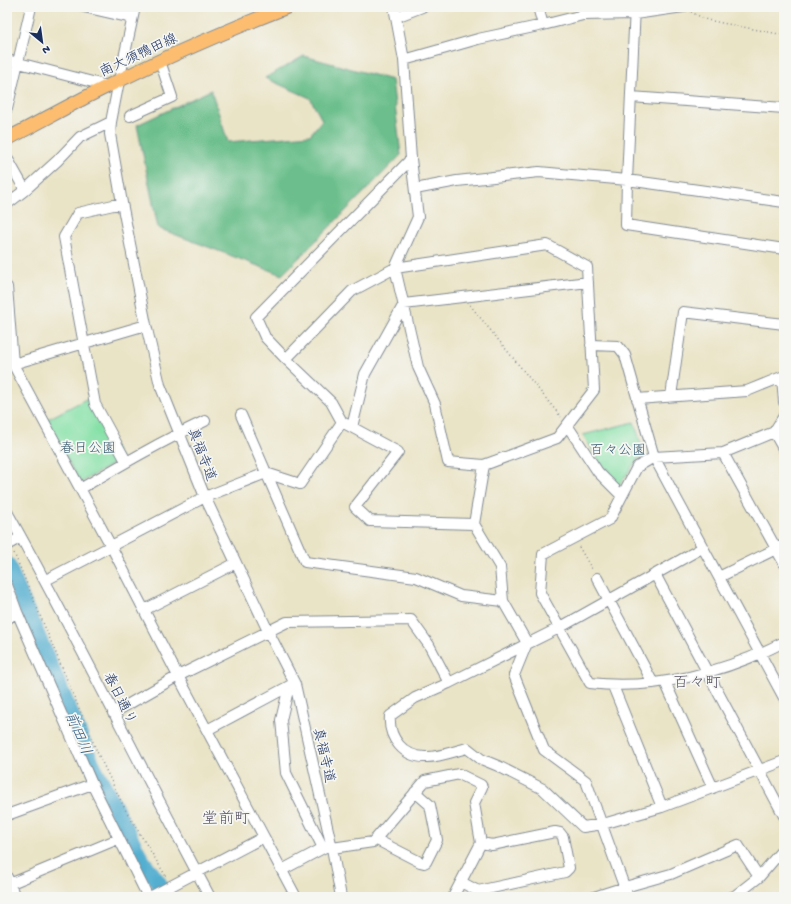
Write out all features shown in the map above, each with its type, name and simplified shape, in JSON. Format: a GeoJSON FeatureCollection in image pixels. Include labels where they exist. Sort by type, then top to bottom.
{"type":"FeatureCollection","features":[{"type":"Feature","properties":{"kind":"main road","name":"南大須鴨田線"},"geometry":{"type":"LineString","coordinates":[[7,139],[113,84],[266,11],[287,7]]}},
{"type":"Feature","properties":{"kind":"street"},"geometry":{"type":"LineString","coordinates":[[7,109],[31,7]]}},
{"type":"Feature","properties":{"kind":"street"},"geometry":{"type":"LineString","coordinates":[[84,7],[132,18]]}},
{"type":"Feature","properties":{"kind":"street","name":"真福寺道"},"geometry":{"type":"LineString","coordinates":[[135,7],[113,84],[111,145],[146,326],[160,385],[205,497],[292,685],[341,897]]}},
{"type":"Feature","properties":{"kind":"street"},"geometry":{"type":"LineString","coordinates":[[286,359],[352,291],[395,268],[547,245],[587,267],[594,390],[557,438],[484,465],[448,462],[435,404],[418,367],[395,268],[418,217],[411,159],[404,60],[395,12],[422,7]]}},
{"type":"Feature","properties":{"kind":"street"},"geometry":{"type":"LineString","coordinates":[[538,7],[543,25]]}},
{"type":"Feature","properties":{"kind":"street"},"geometry":{"type":"LineString","coordinates":[[404,60],[478,39],[583,15],[635,10],[682,8]]}},
{"type":"Feature","properties":{"kind":"street"},"geometry":{"type":"LineString","coordinates":[[635,10],[626,225],[784,249]]}},
{"type":"Feature","properties":{"kind":"street"},"geometry":{"type":"LineString","coordinates":[[7,60],[113,84]]}},
{"type":"Feature","properties":{"kind":"street"},"geometry":{"type":"LineString","coordinates":[[130,116],[172,97],[160,61]]}},
{"type":"Feature","properties":{"kind":"street"},"geometry":{"type":"LineString","coordinates":[[631,97],[784,108]]}},
{"type":"Feature","properties":{"kind":"street"},"geometry":{"type":"LineString","coordinates":[[7,204],[58,161],[80,137],[111,122]]}},
{"type":"Feature","properties":{"kind":"street"},"geometry":{"type":"LineString","coordinates":[[7,158],[25,190]]}},
{"type":"Feature","properties":{"kind":"street"},"geometry":{"type":"LineString","coordinates":[[411,159],[256,317],[265,337],[331,402],[342,422],[398,452],[355,507],[370,521],[474,524]]}},
{"type":"Feature","properties":{"kind":"street"},"geometry":{"type":"LineString","coordinates":[[415,189],[457,181],[539,172],[627,180],[784,202]]}},
{"type":"Feature","properties":{"kind":"street"},"geometry":{"type":"LineString","coordinates":[[122,203],[78,213],[64,237],[96,404],[126,461]]}},
{"type":"Feature","properties":{"kind":"street"},"geometry":{"type":"LineString","coordinates":[[404,304],[588,282]]}},
{"type":"Feature","properties":{"kind":"street"},"geometry":{"type":"LineString","coordinates":[[7,287],[13,364],[111,546],[178,676],[296,897]]}},
{"type":"Feature","properties":{"kind":"street"},"geometry":{"type":"LineString","coordinates":[[352,427],[365,374],[404,304]]}},
{"type":"Feature","properties":{"kind":"street"},"geometry":{"type":"LineString","coordinates":[[671,396],[683,312],[784,324]]}},
{"type":"Feature","properties":{"kind":"street"},"geometry":{"type":"LineString","coordinates":[[13,364],[146,326]]}},
{"type":"Feature","properties":{"kind":"street"},"geometry":{"type":"LineString","coordinates":[[591,345],[618,346],[625,355],[654,457],[784,698]]}},
{"type":"Feature","properties":{"kind":"street"},"geometry":{"type":"LineString","coordinates":[[637,398],[748,391],[783,376],[784,402]]}},
{"type":"Feature","properties":{"kind":"street"},"geometry":{"type":"LineString","coordinates":[[241,415],[305,562],[416,577],[461,596],[503,601]]}},
{"type":"Feature","properties":{"kind":"street"},"geometry":{"type":"LineString","coordinates":[[784,416],[774,432],[723,453],[654,457],[637,467],[610,519],[543,554],[540,593],[590,683],[613,686],[665,682],[707,672],[761,654],[784,642]]}},
{"type":"Feature","properties":{"kind":"street"},"geometry":{"type":"LineString","coordinates":[[80,488],[126,461],[205,421]]}},
{"type":"Feature","properties":{"kind":"street"},"geometry":{"type":"LineString","coordinates":[[46,580],[205,497],[266,473],[300,484],[342,422]]}},
{"type":"Feature","properties":{"kind":"street"},"geometry":{"type":"LineString","coordinates":[[567,425],[598,472],[622,496]]}},
{"type":"Feature","properties":{"kind":"street"},"geometry":{"type":"LineString","coordinates":[[774,432],[784,450]]}},
{"type":"Feature","properties":{"kind":"street"},"geometry":{"type":"LineString","coordinates":[[723,453],[780,547],[784,563]]}},
{"type":"Feature","properties":{"kind":"street"},"geometry":{"type":"LineString","coordinates":[[484,465],[474,524],[500,567],[503,601],[527,643]]}},
{"type":"Feature","properties":{"kind":"street","name":"春日通り"},"geometry":{"type":"LineString","coordinates":[[7,512],[46,580],[113,713],[210,897]]}},
{"type":"Feature","properties":{"kind":"street"},"geometry":{"type":"LineString","coordinates":[[8,544],[21,537]]}},
{"type":"Feature","properties":{"kind":"street"},"geometry":{"type":"LineString","coordinates":[[719,577],[780,547]]}},
{"type":"Feature","properties":{"kind":"street"},"geometry":{"type":"LineString","coordinates":[[702,548],[559,628],[449,683],[415,698],[390,716],[393,738],[400,747],[411,754],[426,757],[467,748],[481,759],[543,789],[583,827],[603,824],[662,807],[784,761]]}},
{"type":"Feature","properties":{"kind":"street"},"geometry":{"type":"LineString","coordinates":[[144,610],[236,563]]}},
{"type":"Feature","properties":{"kind":"street"},"geometry":{"type":"LineString","coordinates":[[656,574],[784,816]]}},
{"type":"Feature","properties":{"kind":"street"},"geometry":{"type":"LineString","coordinates":[[597,578],[653,683]]}},
{"type":"Feature","properties":{"kind":"street"},"geometry":{"type":"LineString","coordinates":[[7,585],[17,612],[92,784],[118,839],[149,897],[264,837]]}},
{"type":"Feature","properties":{"kind":"street"},"geometry":{"type":"LineString","coordinates":[[7,619],[17,612]]}},
{"type":"Feature","properties":{"kind":"street"},"geometry":{"type":"LineString","coordinates":[[113,713],[178,676],[287,622],[411,620],[429,645],[449,683]]}},
{"type":"Feature","properties":{"kind":"street"},"geometry":{"type":"LineString","coordinates":[[527,643],[514,675],[544,750],[586,781],[603,824],[628,897]]}},
{"type":"Feature","properties":{"kind":"street"},"geometry":{"type":"LineString","coordinates":[[665,682],[713,788]]}},
{"type":"Feature","properties":{"kind":"street"},"geometry":{"type":"LineString","coordinates":[[207,730],[292,685]]}},
{"type":"Feature","properties":{"kind":"street"},"geometry":{"type":"LineString","coordinates":[[292,685],[281,720],[286,773],[329,847]]}},
{"type":"Feature","properties":{"kind":"street"},"geometry":{"type":"LineString","coordinates":[[613,686],[662,807]]}},
{"type":"Feature","properties":{"kind":"street"},"geometry":{"type":"LineString","coordinates":[[282,870],[329,847],[371,843],[425,781],[459,774],[481,785],[482,787],[474,803],[481,843],[453,897]]}},
{"type":"Feature","properties":{"kind":"street"},"geometry":{"type":"LineString","coordinates":[[7,815],[92,784]]}},
{"type":"Feature","properties":{"kind":"street"},"geometry":{"type":"LineString","coordinates":[[375,839],[420,862],[426,862],[436,842],[436,834],[430,805],[415,792]]}},
{"type":"Feature","properties":{"kind":"street"},"geometry":{"type":"LineString","coordinates":[[461,882],[478,891],[565,872],[569,868],[563,837],[560,833],[555,832],[492,845],[481,843]]}},
{"type":"Feature","properties":{"kind":"street"},"geometry":{"type":"LineString","coordinates":[[15,897],[8,882],[118,839]]}},
{"type":"Feature","properties":{"kind":"street"},"geometry":{"type":"LineString","coordinates":[[594,897],[671,874],[738,845],[759,877]]}},
{"type":"Feature","properties":{"kind":"street"},"geometry":{"type":"LineString","coordinates":[[732,897],[759,877],[784,848]]}},
{"type":"Feature","properties":{"kind":"path"},"geometry":{"type":"LineString","coordinates":[[682,8],[707,20],[784,35]]}},
{"type":"Feature","properties":{"kind":"path"},"geometry":{"type":"LineString","coordinates":[[463,296],[567,425]]}},
{"type":"Feature","properties":{"kind":"path"},"geometry":{"type":"LineString","coordinates":[[573,538],[597,578]]}},
{"type":"Feature","properties":{"kind":"path"},"geometry":{"type":"LineString","coordinates":[[8,544],[98,754],[126,811],[172,885]]}},
{"type":"Feature","properties":{"kind":"green space"},"geometry":{"type":"Polygon","coordinates":[[[304,56],[392,80],[401,155],[282,275],[158,228],[137,125],[211,90],[228,142],[310,135],[322,120],[310,98],[265,78],[304,56]]]}},
{"type":"Feature","properties":{"kind":"green space","name":"春日公園"},"geometry":{"type":"Polygon","coordinates":[[[88,398],[121,459],[80,483],[46,420],[88,398]]]}},
{"type":"Feature","properties":{"kind":"green space","name":"百々公園"},"geometry":{"type":"Polygon","coordinates":[[[634,422],[644,453],[634,464],[618,487],[605,470],[583,435],[634,422]]]}},
{"type":"Feature","properties":{"kind":"waterway","name":"前田川"},"geometry":{"type":"LineString","coordinates":[[7,564],[91,761],[142,860],[159,883],[161,897]]}},
{"type":"Feature","properties":{"kind":"district","name":"百々町"},"geometry":{"type":"Point","coordinates":[697,681]}},
{"type":"Feature","properties":{"kind":"district","name":"堂前町"},"geometry":{"type":"Point","coordinates":[226,817]}}]}
